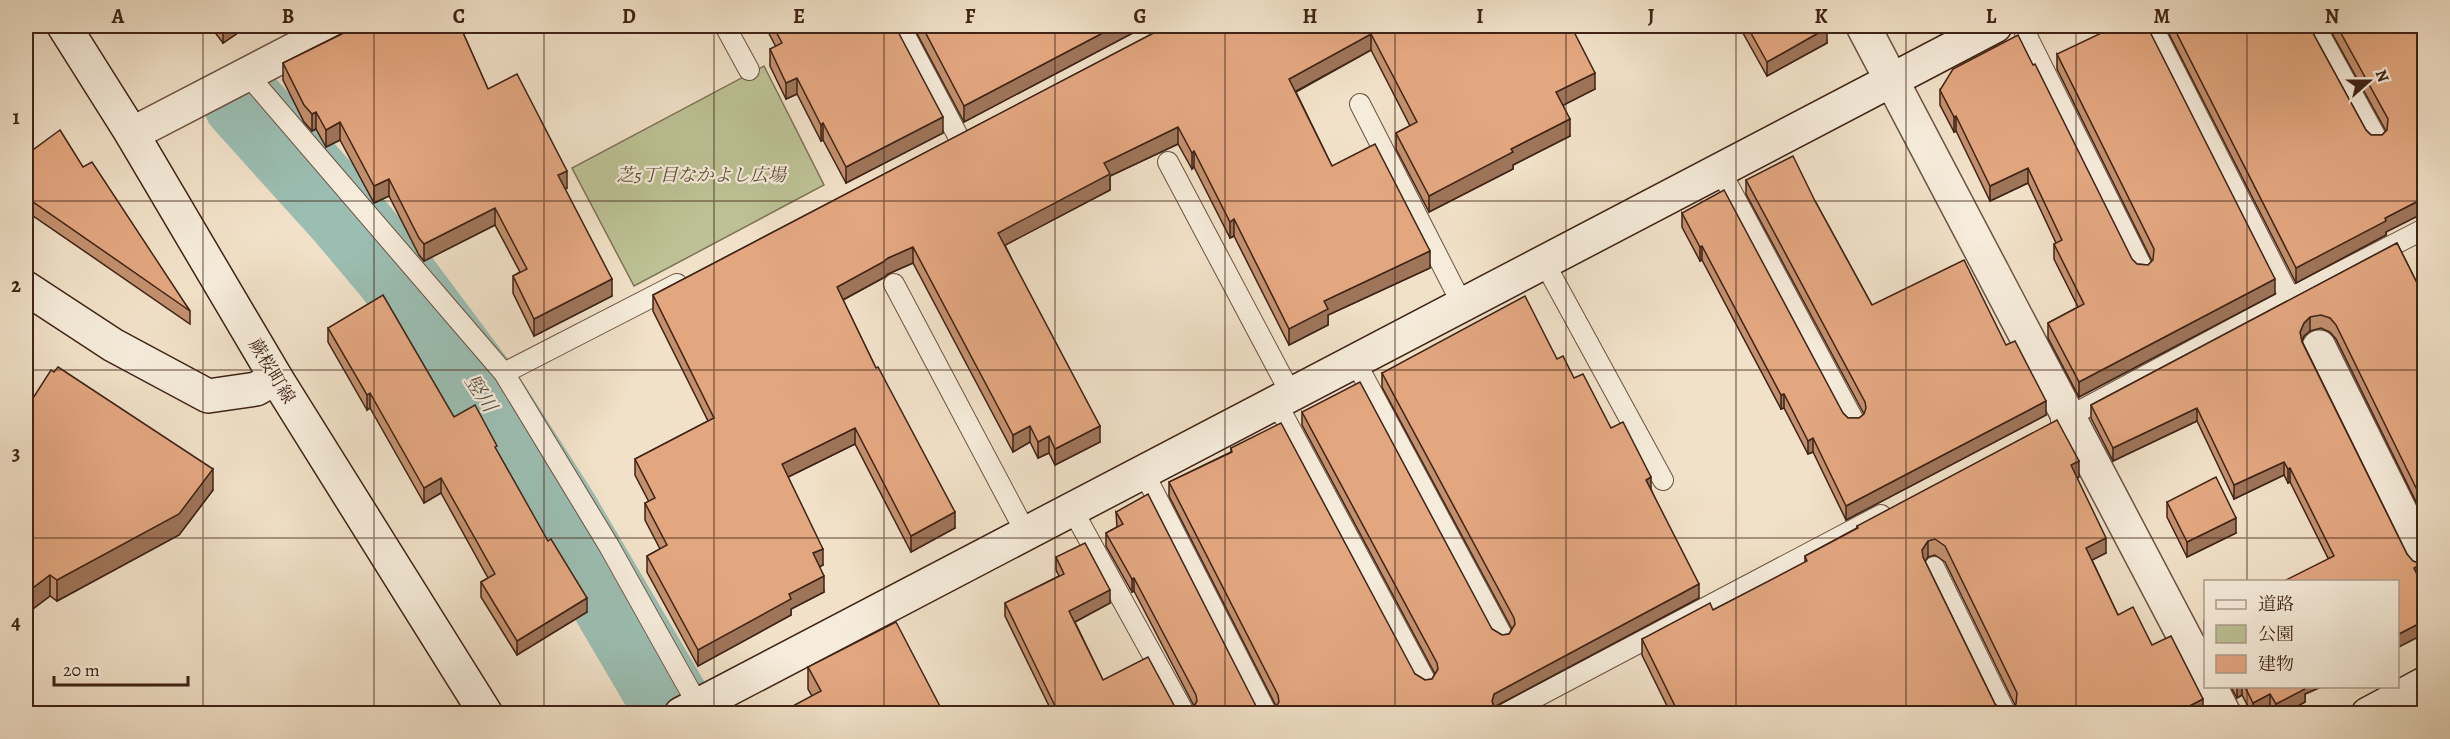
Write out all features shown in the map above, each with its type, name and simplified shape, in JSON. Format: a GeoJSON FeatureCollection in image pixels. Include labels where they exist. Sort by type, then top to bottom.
{"type":"FeatureCollection","features":[{"type":"Feature","properties":{"kind":"street","name":"蕨桜町線"},"geometry":{"type":"LineString","coordinates":[[64,26],[132,134],[276,378],[486,714]]}},
{"type":"Feature","properties":{"kind":"street"},"geometry":{"type":"LineString","coordinates":[[132,134],[340,26]]}},
{"type":"Feature","properties":{"kind":"street"},"geometry":{"type":"LineString","coordinates":[[1863,26],[1892,80],[2058,422],[2204,676]]}},
{"type":"Feature","properties":{"kind":"street"},"geometry":{"type":"LineString","coordinates":[[694,710],[1143,471],[1995,26]]}},
{"type":"Feature","properties":{"kind":"street"},"geometry":{"type":"LineString","coordinates":[[26,288],[113,345],[208,396],[256,389],[276,378]]}},
{"type":"Feature","properties":{"kind":"street"},"geometry":{"type":"LineString","coordinates":[[2319,347],[2424,559]]}},
{"type":"Feature","properties":{"kind":"street"},"geometry":{"type":"LineString","coordinates":[[2211,688],[2224,714]]}},
{"type":"Feature","properties":{"kind":"street"},"geometry":{"type":"LineString","coordinates":[[2368,714],[2414,697]]}},
{"type":"Feature","properties":{"kind":"lane"},"geometry":{"type":"LineString","coordinates":[[725,26],[749,70]]}},
{"type":"Feature","properties":{"kind":"lane"},"geometry":{"type":"LineString","coordinates":[[900,26],[959,138]]}},
{"type":"Feature","properties":{"kind":"lane"},"geometry":{"type":"LineString","coordinates":[[2022,26],[2143,268]]}},
{"type":"Feature","properties":{"kind":"lane"},"geometry":{"type":"LineString","coordinates":[[2152,26],[2290,298]]}},
{"type":"Feature","properties":{"kind":"lane"},"geometry":{"type":"LineString","coordinates":[[2316,26],[2376,139]]}},
{"type":"Feature","properties":{"kind":"lane"},"geometry":{"type":"LineString","coordinates":[[247,74],[504,373],[609,546],[694,710]]}},
{"type":"Feature","properties":{"kind":"lane"},"geometry":{"type":"LineString","coordinates":[[1360,104],[1462,304]]}},
{"type":"Feature","properties":{"kind":"lane"},"geometry":{"type":"LineString","coordinates":[[938,149],[979,128]]}},
{"type":"Feature","properties":{"kind":"lane"},"geometry":{"type":"LineString","coordinates":[[1168,162],[1283,398],[1426,682]]}},
{"type":"Feature","properties":{"kind":"lane"},"geometry":{"type":"LineString","coordinates":[[1720,170],[1854,421]]}},
{"type":"Feature","properties":{"kind":"lane"},"geometry":{"type":"LineString","coordinates":[[2058,422],[2424,229]]}},
{"type":"Feature","properties":{"kind":"lane"},"geometry":{"type":"LineString","coordinates":[[1544,262],[1663,480]]}},
{"type":"Feature","properties":{"kind":"lane"},"geometry":{"type":"LineString","coordinates":[[504,373],[694,274]]}},
{"type":"Feature","properties":{"kind":"lane"},"geometry":{"type":"LineString","coordinates":[[894,284],[1026,533]]}},
{"type":"Feature","properties":{"kind":"lane"},"geometry":{"type":"LineString","coordinates":[[1355,361],[1503,636]]}},
{"type":"Feature","properties":{"kind":"lane"},"geometry":{"type":"LineString","coordinates":[[1143,471],[1267,714]]}},
{"type":"Feature","properties":{"kind":"lane"},"geometry":{"type":"LineString","coordinates":[[1503,714],[1901,505]]}},
{"type":"Feature","properties":{"kind":"lane"},"geometry":{"type":"LineString","coordinates":[[1072,509],[1185,714]]}},
{"type":"Feature","properties":{"kind":"lane"},"geometry":{"type":"LineString","coordinates":[[1934,567],[2006,714]]}},
{"type":"Feature","properties":{"kind":"green space","name":"芝5丁目なかよし広場"},"geometry":{"type":"Polygon","coordinates":[[[764,66],[824,185],[634,286],[572,168],[764,66]]]}},
{"type":"Feature","properties":{"kind":"building"},"geometry":{"type":"Polygon","coordinates":[[[358,26],[460,26],[488,89],[517,74],[567,171],[558,175],[612,279],[534,319],[513,276],[527,269],[495,208],[424,244],[389,179],[374,186],[340,122],[326,130],[316,112],[312,114],[304,105],[283,63],[358,26]]]}},
{"type":"Feature","properties":{"kind":"building"},"geometry":{"type":"Polygon","coordinates":[[[773,26],[895,26],[943,117],[846,167],[797,78],[786,83],[770,49],[782,43],[773,26]]]}},
{"type":"Feature","properties":{"kind":"building"},"geometry":{"type":"Polygon","coordinates":[[[922,26],[1116,26],[964,106],[922,26]]]}},
{"type":"Feature","properties":{"kind":"building"},"geometry":{"type":"Polygon","coordinates":[[[1167,26],[1571,26],[1595,73],[1556,92],[1570,119],[1511,149],[1513,152],[1429,196],[1396,133],[1417,122],[1371,34],[1289,79],[1332,166],[1375,144],[1430,251],[1324,301],[1328,309],[1289,329],[1234,219],[1230,222],[1194,151],[1192,153],[1178,127],[1104,163],[1110,174],[998,233],[1100,426],[1055,449],[1049,436],[1038,442],[1030,426],[1013,435],[913,247],[888,258],[837,287],[876,368],[878,367],[955,512],[911,536],[855,428],[782,464],[823,549],[813,553],[824,576],[789,594],[791,599],[698,650],[647,556],[667,545],[645,503],[655,498],[635,459],[714,418],[653,295],[1167,26]]]}},
{"type":"Feature","properties":{"kind":"building"},"geometry":{"type":"Polygon","coordinates":[[[1747,26],[1825,26],[1827,28],[1767,62],[1747,26]]]}},
{"type":"Feature","properties":{"kind":"building"},"geometry":{"type":"Polygon","coordinates":[[[2116,26],[2147,26],[2275,279],[2079,382],[2048,323],[2084,304],[2054,244],[2062,240],[2028,168],[1990,186],[1956,116],[1954,117],[1940,90],[1953,69],[2018,35],[2033,65],[2035,64],[2132,259],[2137,264],[2148,265],[2153,260],[2154,249],[2057,54],[2116,26]]]}},
{"type":"Feature","properties":{"kind":"building"},"geometry":{"type":"Polygon","coordinates":[[[2173,26],[2309,26],[2366,130],[2371,135],[2382,135],[2387,130],[2388,119],[2337,26],[2424,26],[2424,198],[2385,218],[2386,221],[2296,268],[2173,26]]]}},
{"type":"Feature","properties":{"kind":"building"},"geometry":{"type":"Polygon","coordinates":[[[60,130],[83,167],[92,162],[190,311],[26,197],[26,155],[60,130]]]}},
{"type":"Feature","properties":{"kind":"building"},"geometry":{"type":"Polygon","coordinates":[[[1793,156],[1872,305],[1964,260],[2006,345],[2015,341],[2046,401],[1846,506],[1813,438],[1808,441],[1784,394],[1781,395],[1702,246],[1700,247],[1682,213],[1724,190],[1843,413],[1848,418],[1859,418],[1864,414],[1865,402],[1746,180],[1793,156]]]}},
{"type":"Feature","properties":{"kind":"building"},"geometry":{"type":"Polygon","coordinates":[[[2397,243],[2424,297],[2424,504],[2336,325],[2330,318],[2321,315],[2310,317],[2300,332],[2302,342],[2407,554],[2413,561],[2422,564],[2414,568],[2424,589],[2424,621],[2399,634],[2399,580],[2286,580],[2334,556],[2290,468],[2288,469],[2284,462],[2234,485],[2197,408],[2113,448],[2091,405],[2397,243]]]}},
{"type":"Feature","properties":{"kind":"building"},"geometry":{"type":"Polygon","coordinates":[[[383,295],[454,417],[475,405],[497,446],[495,447],[548,541],[551,539],[587,598],[517,641],[481,582],[495,574],[441,478],[424,488],[370,393],[367,395],[328,328],[383,295]]]}},
{"type":"Feature","properties":{"kind":"building"},"geometry":{"type":"Polygon","coordinates":[[[1525,296],[1557,359],[1563,356],[1574,378],[1583,374],[1611,428],[1623,422],[1651,477],[1646,480],[1699,584],[1494,694],[1492,701],[1494,707],[1503,712],[1512,710],[1514,714],[1059,714],[1005,603],[1064,574],[1056,557],[1085,543],[1110,590],[1069,611],[1103,680],[1148,657],[1175,707],[1184,712],[1191,711],[1197,701],[1196,695],[1134,578],[1132,579],[1106,533],[1123,524],[1116,512],[1148,494],[1256,706],[1266,712],[1273,711],[1279,702],[1278,695],[1169,482],[1232,452],[1231,448],[1281,423],[1415,674],[1425,680],[1432,679],[1438,669],[1437,663],[1302,412],[1360,382],[1492,629],[1502,635],[1509,634],[1515,624],[1514,618],[1382,373],[1525,296]]]}},
{"type":"Feature","properties":{"kind":"building"},"geometry":{"type":"Polygon","coordinates":[[[58,367],[213,469],[179,514],[57,580],[50,575],[26,593],[26,428],[33,416],[26,409],[51,370],[54,372],[58,367]]]}},
{"type":"Feature","properties":{"kind":"building"},"geometry":{"type":"Polygon","coordinates":[[[2057,420],[2079,461],[2071,465],[2106,538],[2086,548],[2118,615],[2133,607],[2152,645],[2171,636],[2203,699],[2174,714],[1679,714],[1642,639],[1710,603],[1713,610],[1807,561],[1805,556],[1858,528],[1857,526],[2057,420]],[[1935,539],[1928,541],[1922,550],[1923,557],[1995,704],[2000,709],[2011,709],[2016,704],[2017,693],[1945,546],[1935,539]]]}},
{"type":"Feature","properties":{"kind":"building"},"geometry":{"type":"Polygon","coordinates":[[[2216,477],[2236,518],[2187,542],[2167,502],[2216,477]]]}},
{"type":"Feature","properties":{"kind":"building"},"geometry":{"type":"Polygon","coordinates":[[[896,622],[944,714],[778,714],[821,691],[808,667],[896,622]]]}},
{"type":"Feature","properties":{"kind":"building"},"geometry":{"type":"Polygon","coordinates":[[[2246,688],[2305,689],[2276,704],[2270,694],[2253,703],[2246,688]]]}},
{"type":"Feature","properties":{"kind":"waterway","name":"竪川"},"geometry":{"type":"LineString","coordinates":[[243,102],[393,272],[476,383],[559,513],[677,714]]}}]}
